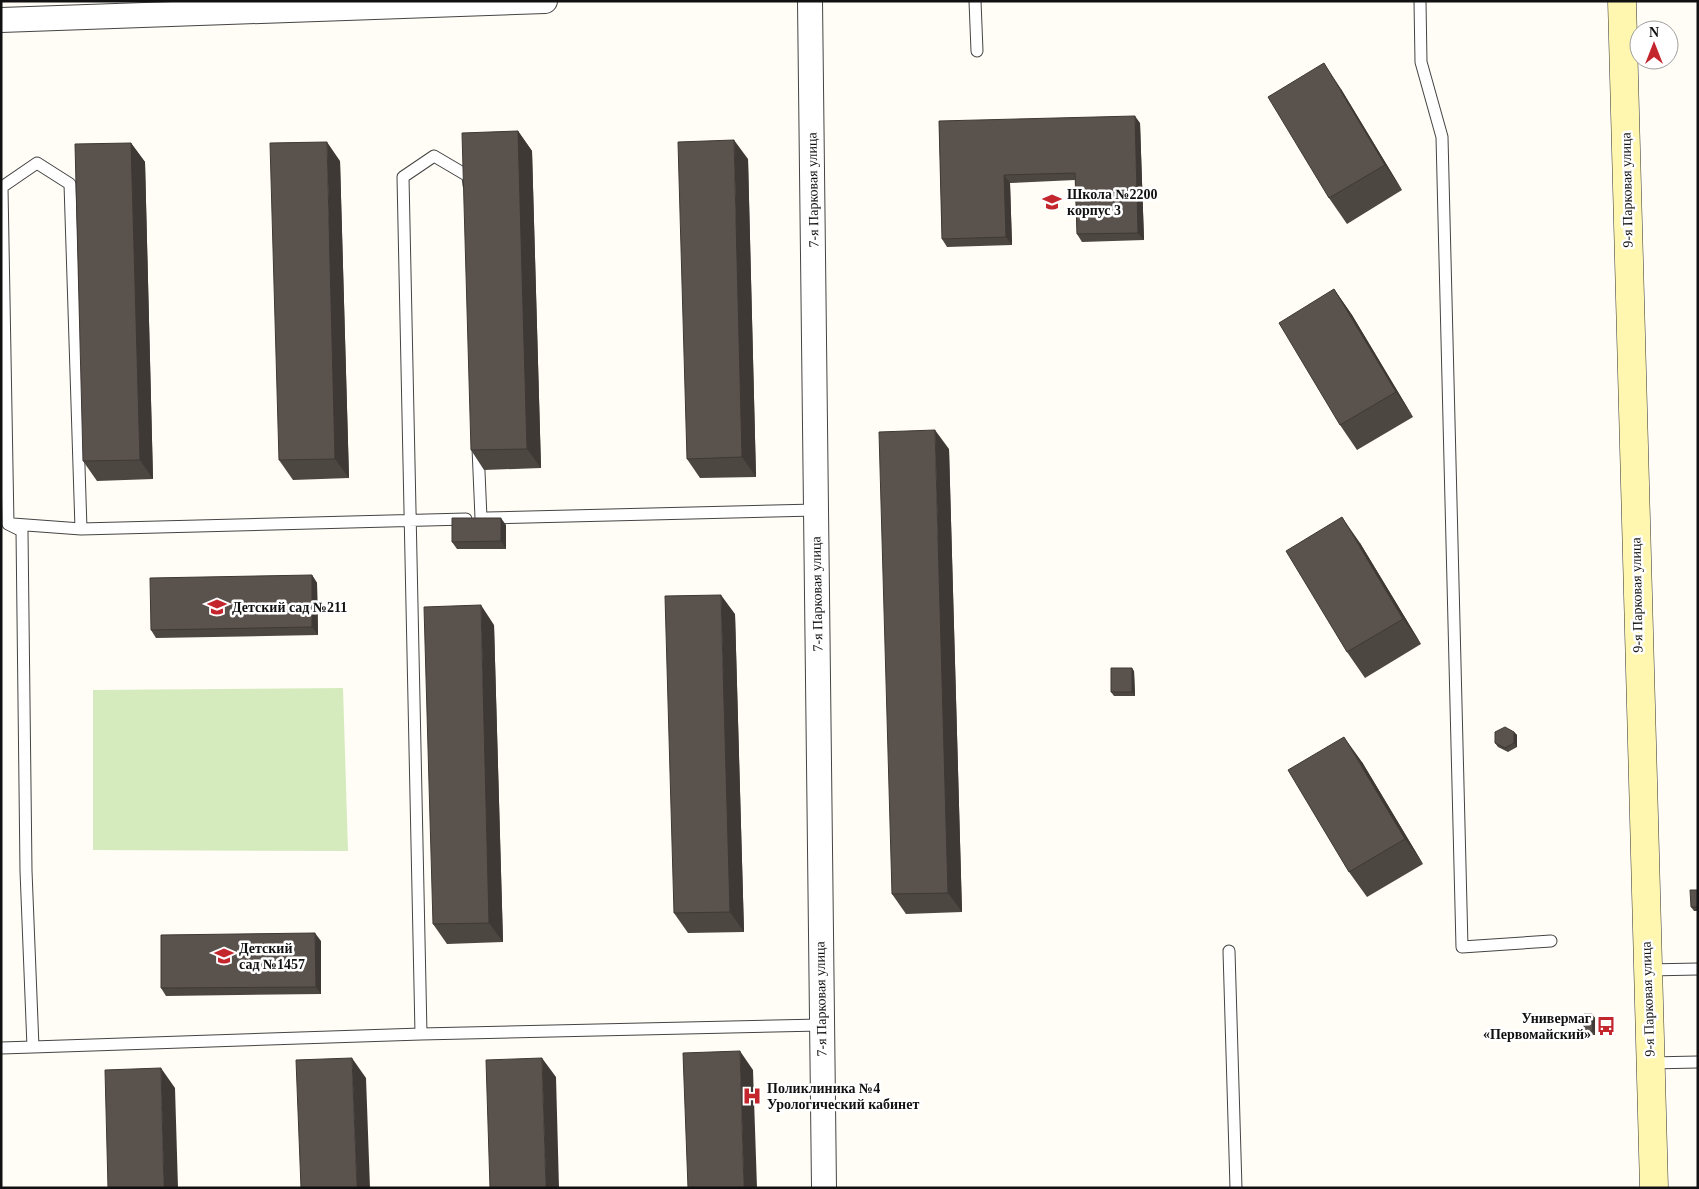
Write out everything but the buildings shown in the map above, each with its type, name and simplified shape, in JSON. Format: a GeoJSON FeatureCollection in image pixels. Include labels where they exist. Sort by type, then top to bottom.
{"type":"FeatureCollection","features":[{"type":"Feature","properties":{"kind":"main road","name":"9-я Парковая улица"},"geometry":{"type":"LineString","coordinates":[[1622,1],[1654,1188]]}},
{"type":"Feature","properties":{"kind":"street"},"geometry":{"type":"LineString","coordinates":[[1,20],[545,1]]}},
{"type":"Feature","properties":{"kind":"street","name":"7-я Парковая улица"},"geometry":{"type":"LineString","coordinates":[[810,1],[824,1188]]}},
{"type":"Feature","properties":{"kind":"lane"},"geometry":{"type":"LineString","coordinates":[[975,1],[977,51]]}},
{"type":"Feature","properties":{"kind":"lane"},"geometry":{"type":"LineString","coordinates":[[1420,1],[1421,62],[1442,137],[1462,947],[1551,941]]}},
{"type":"Feature","properties":{"kind":"lane"},"geometry":{"type":"LineString","coordinates":[[421,1034],[403,177],[434,156],[468,176],[469,195]]}},
{"type":"Feature","properties":{"kind":"lane"},"geometry":{"type":"LineString","coordinates":[[8,524],[2,186],[37,163],[70,184],[81,529]]}},
{"type":"Feature","properties":{"kind":"lane"},"geometry":{"type":"LineString","coordinates":[[478,440],[481,518]]}},
{"type":"Feature","properties":{"kind":"lane"},"geometry":{"type":"LineString","coordinates":[[8,524],[81,529],[816,510]]}},
{"type":"Feature","properties":{"kind":"lane"},"geometry":{"type":"LineString","coordinates":[[8,524],[22,531],[26,871],[34,1046]]}},
{"type":"Feature","properties":{"kind":"lane"},"geometry":{"type":"LineString","coordinates":[[1229,951],[1236,1188]]}},
{"type":"Feature","properties":{"kind":"lane"},"geometry":{"type":"LineString","coordinates":[[1647,970],[1698,969]]}},
{"type":"Feature","properties":{"kind":"lane"},"geometry":{"type":"LineString","coordinates":[[1,1048],[421,1034],[822,1025]]}},
{"type":"Feature","properties":{"kind":"lane"},"geometry":{"type":"LineString","coordinates":[[1650,1063],[1698,1062]]}},
{"type":"Feature","properties":{"kind":"green space"},"geometry":{"type":"Polygon","coordinates":[[[343,688],[348,851],[93,850],[93,690],[343,688]]]}},
{"type":"Feature","properties":{"kind":"place","name":"Школа №2200 корпус 3"},"geometry":{"type":"Point","coordinates":[1052,202]}},
{"type":"Feature","properties":{"kind":"place","name":"Детский сад №211"},"geometry":{"type":"Point","coordinates":[217,607]}},
{"type":"Feature","properties":{"kind":"place","name":"Детский сад №1457"},"geometry":{"type":"Point","coordinates":[224,956]}},
{"type":"Feature","properties":{"kind":"place","name":"Универмаг «Первомайский»"},"geometry":{"type":"Point","coordinates":[1606,1026]}},
{"type":"Feature","properties":{"kind":"place","name":"Поликлиника №4 Урологический кабинет"},"geometry":{"type":"Point","coordinates":[752,1096]}}]}
